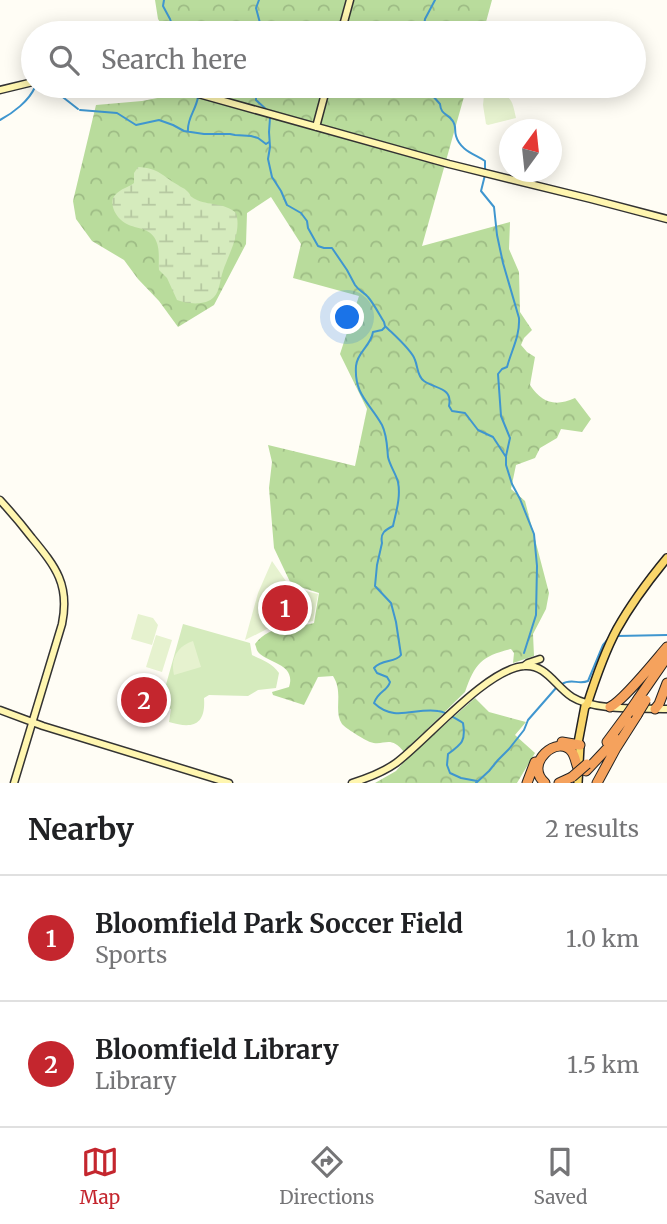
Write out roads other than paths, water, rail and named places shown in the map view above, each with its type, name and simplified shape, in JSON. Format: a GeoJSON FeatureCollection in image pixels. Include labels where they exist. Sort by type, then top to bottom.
{"type":"FeatureCollection","features":[{"type":"Feature","properties":{"kind":"highway"},"geometry":{"type":"LineString","coordinates":[[610,707],[623,697],[667,647]]}},
{"type":"Feature","properties":{"kind":"highway"},"geometry":{"type":"LineString","coordinates":[[643,700],[667,657]]}},
{"type":"Feature","properties":{"kind":"highway"},"geometry":{"type":"LineString","coordinates":[[574,777],[607,749],[630,713],[643,700],[667,665]]}},
{"type":"Feature","properties":{"kind":"highway"},"geometry":{"type":"LineString","coordinates":[[655,709],[667,683]]}},
{"type":"Feature","properties":{"kind":"highway"},"geometry":{"type":"LineString","coordinates":[[623,697],[621,703],[630,713]]}},
{"type":"Feature","properties":{"kind":"highway"},"geometry":{"type":"LineString","coordinates":[[661,698],[667,709]]}},
{"type":"Feature","properties":{"kind":"highway"},"geometry":{"type":"LineString","coordinates":[[597,783],[623,736],[630,713]]}},
{"type":"Feature","properties":{"kind":"highway"},"geometry":{"type":"LineString","coordinates":[[527,783],[542,751],[553,744],[580,741]]}},
{"type":"Feature","properties":{"kind":"highway"},"geometry":{"type":"LineString","coordinates":[[545,783],[538,775],[538,766],[543,755],[554,747],[563,746],[571,750],[574,777]]}},
{"type":"Feature","properties":{"kind":"main road"},"geometry":{"type":"LineString","coordinates":[[574,777],[587,705],[603,660],[617,629],[643,587],[667,558]]}},
{"type":"Feature","properties":{"kind":"street"},"geometry":{"type":"LineString","coordinates":[[344,21],[350,0]]}},
{"type":"Feature","properties":{"kind":"street"},"geometry":{"type":"LineString","coordinates":[[0,90],[21,85]]}},
{"type":"Feature","properties":{"kind":"street"},"geometry":{"type":"LineString","coordinates":[[213,98],[485,173],[667,219]]}},
{"type":"Feature","properties":{"kind":"street"},"geometry":{"type":"LineString","coordinates":[[316,127],[324,98]]}},
{"type":"Feature","properties":{"kind":"street"},"geometry":{"type":"LineString","coordinates":[[0,500],[52,563],[64,592],[62,624],[14,783]]}},
{"type":"Feature","properties":{"kind":"street"},"geometry":{"type":"LineString","coordinates":[[352,783],[391,766],[492,680],[540,659]]}},
{"type":"Feature","properties":{"kind":"street"},"geometry":{"type":"LineString","coordinates":[[524,666],[545,671],[567,694],[587,705],[610,707],[630,713],[667,709]]}},
{"type":"Feature","properties":{"kind":"street"},"geometry":{"type":"LineString","coordinates":[[0,710],[33,723],[229,783]]}},
{"type":"Feature","properties":{"kind":"waterway"},"geometry":{"type":"LineString","coordinates":[[164,0],[163,6],[171,21]]}},
{"type":"Feature","properties":{"kind":"waterway"},"geometry":{"type":"LineString","coordinates":[[259,0],[256,8],[259,21]]}},
{"type":"Feature","properties":{"kind":"waterway"},"geometry":{"type":"LineString","coordinates":[[425,21],[435,0]]}},
{"type":"Feature","properties":{"kind":"waterway"},"geometry":{"type":"LineString","coordinates":[[0,120],[28,98]]}},
{"type":"Feature","properties":{"kind":"waterway"},"geometry":{"type":"LineString","coordinates":[[64,98],[78,109]]}},
{"type":"Feature","properties":{"kind":"waterway"},"geometry":{"type":"LineString","coordinates":[[188,131],[198,98]]}},
{"type":"Feature","properties":{"kind":"waterway"},"geometry":{"type":"LineString","coordinates":[[256,98],[268,111]]}},
{"type":"Feature","properties":{"kind":"waterway"},"geometry":{"type":"LineString","coordinates":[[435,98],[443,112],[454,122],[458,141],[485,161],[485,169]]}},
{"type":"Feature","properties":{"kind":"waterway"},"geometry":{"type":"LineString","coordinates":[[80,110],[117,113],[136,125],[159,120],[184,131],[251,136],[266,144],[269,142]]}},
{"type":"Feature","properties":{"kind":"waterway"},"geometry":{"type":"LineString","coordinates":[[270,118],[268,159],[272,177],[287,205],[301,213],[318,246],[332,248],[355,285],[372,303],[385,326],[410,352],[422,379],[446,392],[452,411],[465,413],[478,430],[493,437],[506,457],[512,484],[534,534],[537,566],[536,615],[524,653]]}},
{"type":"Feature","properties":{"kind":"waterway"},"geometry":{"type":"LineString","coordinates":[[485,175],[481,191],[494,207],[503,263],[519,318],[517,337],[507,367],[498,374],[501,416],[510,438],[506,456]]}},
{"type":"Feature","properties":{"kind":"waterway"},"geometry":{"type":"LineString","coordinates":[[385,327],[373,332],[356,366],[360,392],[384,429],[388,457],[399,488],[393,526],[382,534],[375,586],[391,603],[401,655],[374,668],[390,682],[374,703],[382,709],[397,713],[430,710],[441,712],[463,723],[463,738],[460,745],[448,754],[447,765],[450,773],[477,781]]}},
{"type":"Feature","properties":{"kind":"waterway"},"geometry":{"type":"LineString","coordinates":[[617,636],[667,635]]}},
{"type":"Feature","properties":{"kind":"waterway"},"geometry":{"type":"LineString","coordinates":[[562,684],[588,681],[603,645],[609,638]]}},
{"type":"Feature","properties":{"kind":"waterway"},"geometry":{"type":"LineString","coordinates":[[476,783],[509,749],[524,730],[528,720],[556,688]]}},
{"type":"Feature","properties":{"kind":"place","name":"Bloomfield Park Soccer Field"},"geometry":{"type":"Point","coordinates":[285,608]}},
{"type":"Feature","properties":{"kind":"place","name":"Bloomfield Library"},"geometry":{"type":"Point","coordinates":[144,700]}}]}
